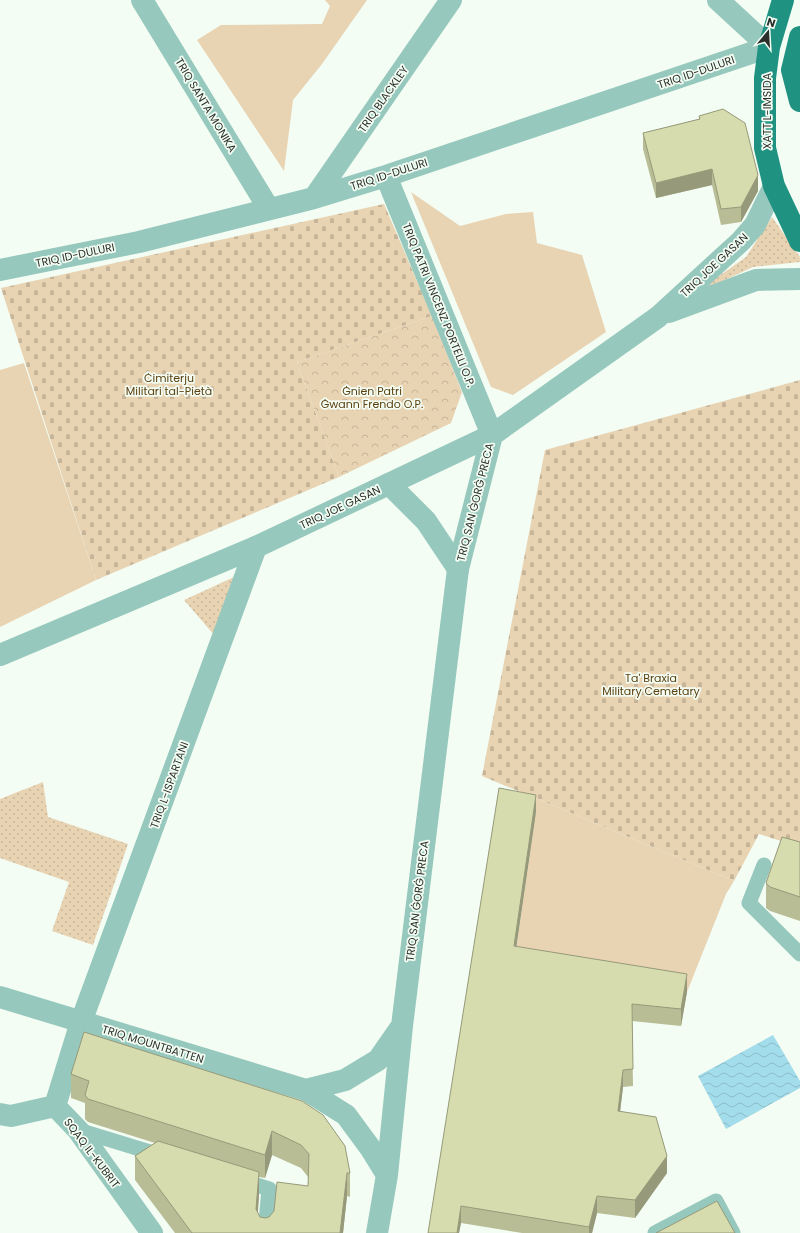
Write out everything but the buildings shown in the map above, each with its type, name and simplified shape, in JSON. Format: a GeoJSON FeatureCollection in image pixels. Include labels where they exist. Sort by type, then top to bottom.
{"type":"FeatureCollection","features":[{"type":"Feature","properties":{"kind":"highway","name":"XATT L-IMSIDA"},"geometry":{"type":"LineString","coordinates":[[783,0],[770,47],[765,78],[765,148],[774,186],[800,242]]}},
{"type":"Feature","properties":{"kind":"highway"},"geometry":{"type":"LineString","coordinates":[[800,36],[792,70],[800,101]]}},
{"type":"Feature","properties":{"kind":"street","name":"TRIQ SANTA MONIKA"},"geometry":{"type":"LineString","coordinates":[[142,0],[270,209]]}},
{"type":"Feature","properties":{"kind":"street","name":"TRIQ BLACKLEY"},"geometry":{"type":"LineString","coordinates":[[314,198],[452,0]]}},
{"type":"Feature","properties":{"kind":"street"},"geometry":{"type":"LineString","coordinates":[[718,0],[770,47]]}},
{"type":"Feature","properties":{"kind":"street","name":"TRIQ ID-DULURI"},"geometry":{"type":"LineString","coordinates":[[0,270],[139,242],[314,198],[386,176],[770,47]]}},
{"type":"Feature","properties":{"kind":"street","name":"TRIQ PATRI VINCENZ PORTELLI O.P."},"geometry":{"type":"LineString","coordinates":[[386,176],[492,435]]}},
{"type":"Feature","properties":{"kind":"street","name":"TRIQ JOE GASAN"},"geometry":{"type":"LineString","coordinates":[[0,655],[256,547],[492,435],[658,316],[755,225],[774,186]]}},
{"type":"Feature","properties":{"kind":"street","name":"TRIQ JOE GASAN"},"geometry":{"type":"LineString","coordinates":[[658,316],[756,280],[800,279]]}},
{"type":"Feature","properties":{"kind":"street","name":"TRIQ SAN ĠORĠ PRECA"},"geometry":{"type":"LineString","coordinates":[[377,1233],[387,1175],[402,1026],[458,569],[492,435]]}},
{"type":"Feature","properties":{"kind":"street","name":"TRIQ SAN ĠORĠ PRECA"},"geometry":{"type":"LineString","coordinates":[[389,484],[426,521],[458,569]]}},
{"type":"Feature","properties":{"kind":"street","name":"TRIQ L-ISPARTANI"},"geometry":{"type":"LineString","coordinates":[[81,1022],[256,547]]}},
{"type":"Feature","properties":{"kind":"street","name":"TRIQ MOUNTBATTEN"},"geometry":{"type":"LineString","coordinates":[[0,997],[306,1090],[346,1115],[371,1149],[387,1175]]}},
{"type":"Feature","properties":{"kind":"street"},"geometry":{"type":"LineString","coordinates":[[0,1114],[11,1116],[54,1106],[81,1022]]}},
{"type":"Feature","properties":{"kind":"street"},"geometry":{"type":"LineString","coordinates":[[306,1090],[344,1080],[378,1060],[402,1026]]}},
{"type":"Feature","properties":{"kind":"street","name":"SQAQ IL-KUBRIT"},"geometry":{"type":"LineString","coordinates":[[54,1106],[78,1130],[152,1233]]}},
{"type":"Feature","properties":{"kind":"lane"},"geometry":{"type":"LineString","coordinates":[[764,865],[748,903],[800,954]]}},
{"type":"Feature","properties":{"kind":"lane"},"geometry":{"type":"LineString","coordinates":[[78,1130],[177,1161]]}},
{"type":"Feature","properties":{"kind":"lane"},"geometry":{"type":"LineString","coordinates":[[230,1177],[269,1189],[265,1233]]}},
{"type":"Feature","properties":{"kind":"lane"},"geometry":{"type":"LineString","coordinates":[[655,1233],[716,1201],[733,1233]]}},
{"type":"Feature","properties":{"kind":"green space"},"geometry":{"type":"Polygon","coordinates":[[[325,0],[367,0],[322,64],[293,100],[284,171],[197,40],[221,25],[322,24],[330,6],[325,0]]]}},
{"type":"Feature","properties":{"kind":"green space"},"geometry":{"type":"Polygon","coordinates":[[[411,192],[460,226],[506,214],[533,212],[537,243],[582,255],[606,332],[513,395],[491,387],[411,192]]]}},
{"type":"Feature","properties":{"kind":"green space","name":"Ċimiterju Militari tal-Pietà"},"geometry":{"type":"Polygon","coordinates":[[[384,204],[432,316],[297,362],[339,477],[96,580],[1,288],[384,204]]]}},
{"type":"Feature","properties":{"kind":"green space"},"geometry":{"type":"Polygon","coordinates":[[[772,217],[800,257],[800,262],[753,267],[692,295],[746,257],[772,217]]]}},
{"type":"Feature","properties":{"kind":"green space","name":"Ġnien Patri Ġwann Frendo O.P."},"geometry":{"type":"Polygon","coordinates":[[[432,316],[462,392],[451,423],[339,477],[297,362],[432,316]]]}},
{"type":"Feature","properties":{"kind":"green space"},"geometry":{"type":"Polygon","coordinates":[[[24,363],[96,580],[0,627],[0,370],[24,363]]]}},
{"type":"Feature","properties":{"kind":"green space","name":"Ta' Braxia Military Cemetary"},"geometry":{"type":"Polygon","coordinates":[[[800,380],[800,847],[759,834],[734,881],[482,776],[545,450],[800,380]]]}},
{"type":"Feature","properties":{"kind":"green space"},"geometry":{"type":"Polygon","coordinates":[[[234,577],[215,636],[184,600],[234,577]]]}},
{"type":"Feature","properties":{"kind":"green space"},"geometry":{"type":"Polygon","coordinates":[[[43,782],[48,817],[128,844],[93,945],[52,931],[69,882],[0,858],[0,799],[43,782]]]}},
{"type":"Feature","properties":{"kind":"green space"},"geometry":{"type":"Polygon","coordinates":[[[530,796],[734,881],[726,894],[687,992],[514,963],[536,812],[530,796]]]}},
{"type":"Feature","properties":{"kind":"water"},"geometry":{"type":"Polygon","coordinates":[[[773,1035],[800,1081],[800,1088],[726,1129],[698,1076],[773,1035]]]}}]}
